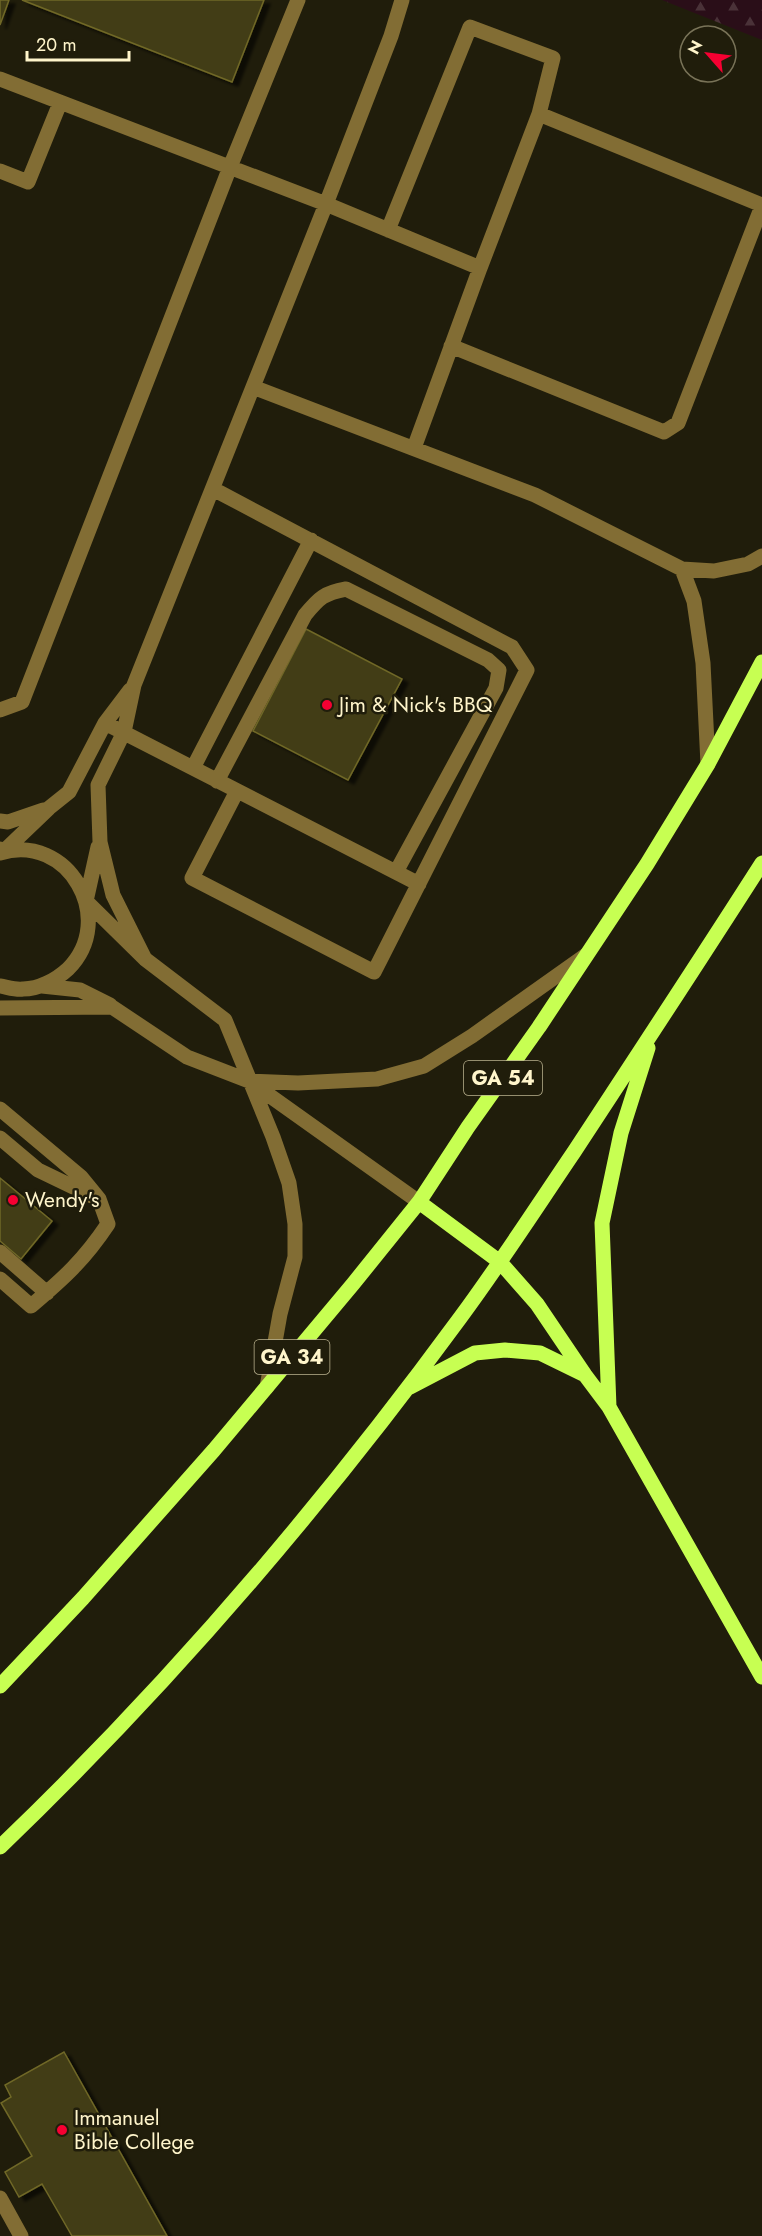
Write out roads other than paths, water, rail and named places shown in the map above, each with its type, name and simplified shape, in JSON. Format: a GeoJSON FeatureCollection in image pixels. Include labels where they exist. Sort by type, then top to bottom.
{"type":"FeatureCollection","features":[{"type":"Feature","properties":{"kind":"main road","name":"GA 54"},"geometry":{"type":"LineString","coordinates":[[419,1202],[647,864],[708,764],[762,662]]}},
{"type":"Feature","properties":{"kind":"main road"},"geometry":{"type":"LineString","coordinates":[[0,1847],[123,1723],[208,1630],[276,1553],[405,1390],[500,1262],[654,1031],[762,863]]}},
{"type":"Feature","properties":{"kind":"main road"},"geometry":{"type":"LineString","coordinates":[[609,1407],[602,1223],[621,1133],[654,1031]]}},
{"type":"Feature","properties":{"kind":"main road"},"geometry":{"type":"LineString","coordinates":[[419,1202],[500,1262],[537,1304],[585,1376],[609,1407],[762,1677]]}},
{"type":"Feature","properties":{"kind":"main road","name":"GA 34"},"geometry":{"type":"LineString","coordinates":[[0,1686],[147,1527],[267,1387],[419,1202]]}},
{"type":"Feature","properties":{"kind":"main road"},"geometry":{"type":"LineString","coordinates":[[405,1390],[475,1353],[505,1350],[540,1353],[585,1376]]}},
{"type":"Feature","properties":{"kind":"street"},"geometry":{"type":"LineString","coordinates":[[0,710],[22,702],[230,167],[298,0]]}},
{"type":"Feature","properties":{"kind":"street"},"geometry":{"type":"LineString","coordinates":[[86,901],[99,842],[98,785],[124,732],[134,685],[392,36],[402,0]]}},
{"type":"Feature","properties":{"kind":"street"},"geometry":{"type":"LineString","coordinates":[[388,230],[470,27],[553,58],[539,114],[414,448]]}},
{"type":"Feature","properties":{"kind":"street"},"geometry":{"type":"LineString","coordinates":[[0,80],[326,204],[480,268]]}},
{"type":"Feature","properties":{"kind":"street"},"geometry":{"type":"LineString","coordinates":[[0,171],[28,182],[60,103]]}},
{"type":"Feature","properties":{"kind":"street"},"geometry":{"type":"LineString","coordinates":[[451,346],[664,432],[678,423],[762,205],[539,114]]}},
{"type":"Feature","properties":{"kind":"street"},"geometry":{"type":"LineString","coordinates":[[254,387],[535,495],[682,569],[714,571],[748,564],[762,556]]}},
{"type":"Feature","properties":{"kind":"street"},"geometry":{"type":"LineString","coordinates":[[213,489],[512,647],[527,670],[374,972],[192,878],[237,791]]}},
{"type":"Feature","properties":{"kind":"street"},"geometry":{"type":"LineString","coordinates":[[193,768],[311,540]]}},
{"type":"Feature","properties":{"kind":"street"},"geometry":{"type":"LineString","coordinates":[[682,569],[694,601],[703,663],[708,764]]}},
{"type":"Feature","properties":{"kind":"street"},"geometry":{"type":"LineString","coordinates":[[218,781],[305,615],[317,600],[330,592],[346,589],[488,660],[499,670],[496,688],[396,872]]}},
{"type":"Feature","properties":{"kind":"street"},"geometry":{"type":"LineString","coordinates":[[1,852],[69,792],[105,723],[134,685]]}},
{"type":"Feature","properties":{"kind":"street"},"geometry":{"type":"LineString","coordinates":[[105,723],[419,884]]}},
{"type":"Feature","properties":{"kind":"street"},"geometry":{"type":"LineString","coordinates":[[0,821],[8,822],[49,808]]}},
{"type":"Feature","properties":{"kind":"street"},"geometry":{"type":"LineString","coordinates":[[99,842],[113,895],[145,959]]}},
{"type":"Feature","properties":{"kind":"street"},"geometry":{"type":"LineString","coordinates":[[1,852],[24,850],[45,855],[64,866],[78,882],[86,901],[89,922],[85,943],[75,962],[60,976],[42,986]]}},
{"type":"Feature","properties":{"kind":"street"},"geometry":{"type":"LineString","coordinates":[[86,901],[145,959],[225,1020],[273,1137],[289,1183],[295,1224],[294,1257],[280,1314],[267,1387]]}},
{"type":"Feature","properties":{"kind":"street"},"geometry":{"type":"LineString","coordinates":[[249,1080],[298,1083],[377,1079],[424,1066],[472,1036],[588,954]]}},
{"type":"Feature","properties":{"kind":"street"},"geometry":{"type":"LineString","coordinates":[[0,986],[22,989],[42,986],[80,990],[112,1007],[187,1057],[249,1080],[419,1202]]}},
{"type":"Feature","properties":{"kind":"street"},"geometry":{"type":"LineString","coordinates":[[0,1000],[22,989]]}},
{"type":"Feature","properties":{"kind":"street"},"geometry":{"type":"LineString","coordinates":[[0,1008],[112,1007]]}},
{"type":"Feature","properties":{"kind":"street"},"geometry":{"type":"LineString","coordinates":[[0,1109],[81,1177],[99,1199],[108,1224],[89,1252],[67,1276],[32,1306],[0,1279]]}},
{"type":"Feature","properties":{"kind":"street"},"geometry":{"type":"LineString","coordinates":[[0,1138],[38,1170],[99,1199]]}},
{"type":"Feature","properties":{"kind":"street"},"geometry":{"type":"LineString","coordinates":[[0,1252],[47,1293]]}},
{"type":"Feature","properties":{"kind":"street"},"geometry":{"type":"LineString","coordinates":[[0,2198],[21,2236]]}},
{"type":"Feature","properties":{"kind":"place","name":"Jim & Nick's BBQ"},"geometry":{"type":"Point","coordinates":[327,705]}},
{"type":"Feature","properties":{"kind":"place","name":"Wendy's"},"geometry":{"type":"Point","coordinates":[13,1200]}},
{"type":"Feature","properties":{"kind":"place","name":"Immanuel Bible College"},"geometry":{"type":"Point","coordinates":[62,2130]}}]}
